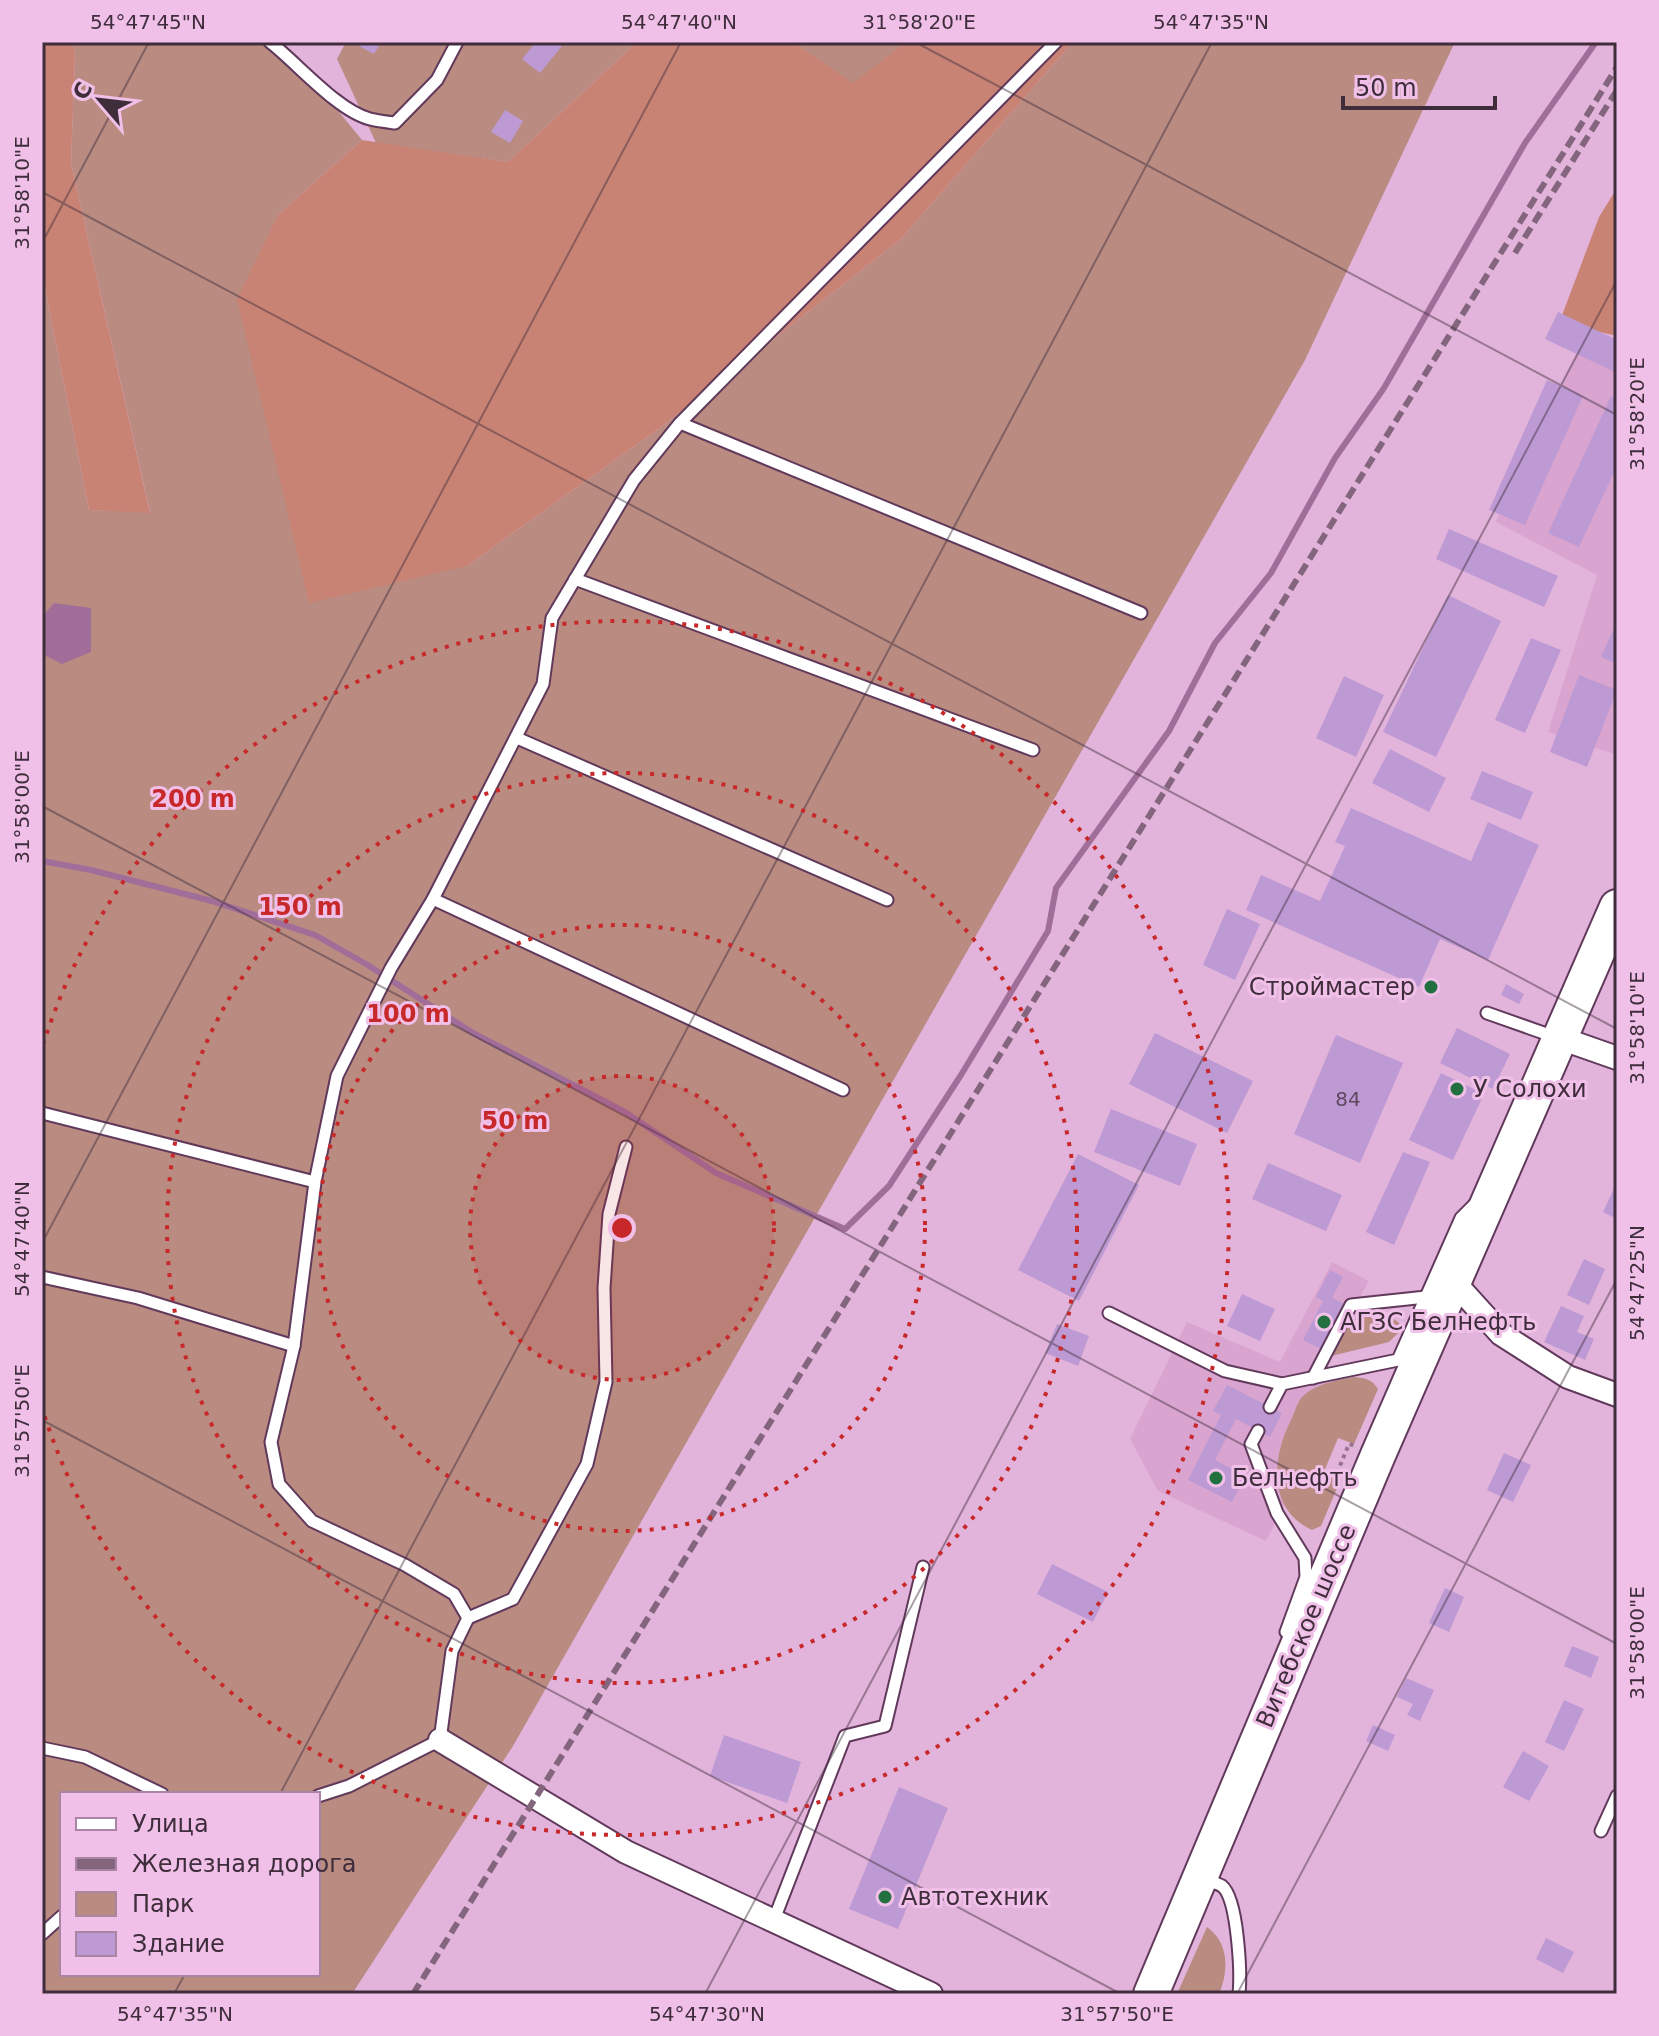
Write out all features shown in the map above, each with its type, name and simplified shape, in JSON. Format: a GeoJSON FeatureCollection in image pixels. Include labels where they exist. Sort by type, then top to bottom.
{"type":"FeatureCollection","features":[{"type":"Feature","properties":{"kind":"main road","name":"Витебское шоссе"},"geometry":{"type":"LineString","coordinates":[[1151,1994],[1440,1290],[1499,1178],[1617,907]]}},
{"type":"Feature","properties":{"kind":"street"},"geometry":{"type":"LineString","coordinates":[[1560,1038],[1617,1058]]}},
{"type":"Feature","properties":{"kind":"street"},"geometry":{"type":"LineString","coordinates":[[1440,1290],[1568,1377],[1617,1395]]}},
{"type":"Feature","properties":{"kind":"street"},"geometry":{"type":"LineString","coordinates":[[440,1740],[626,1852],[931,1994]]}},
{"type":"Feature","properties":{"kind":"lane"},"geometry":{"type":"LineString","coordinates":[[270,42],[332,97],[367,119],[395,123],[437,80],[457,42]]}},
{"type":"Feature","properties":{"kind":"lane"},"geometry":{"type":"LineString","coordinates":[[468,1618],[454,1594],[405,1565],[312,1521],[279,1484],[271,1442],[294,1346],[315,1182],[337,1076],[391,968],[433,899],[543,684],[552,618],[634,480],[680,423],[1056,42]]}},
{"type":"Feature","properties":{"kind":"lane"},"geometry":{"type":"LineString","coordinates":[[680,423],[1141,613]]}},
{"type":"Feature","properties":{"kind":"lane"},"geometry":{"type":"LineString","coordinates":[[575,579],[1033,750]]}},
{"type":"Feature","properties":{"kind":"lane"},"geometry":{"type":"LineString","coordinates":[[517,738],[887,900]]}},
{"type":"Feature","properties":{"kind":"lane"},"geometry":{"type":"LineString","coordinates":[[433,899],[843,1090]]}},
{"type":"Feature","properties":{"kind":"lane"},"geometry":{"type":"LineString","coordinates":[[1487,1013],[1560,1038]]}},
{"type":"Feature","properties":{"kind":"lane"},"geometry":{"type":"LineString","coordinates":[[42,1113],[315,1182]]}},
{"type":"Feature","properties":{"kind":"lane"},"geometry":{"type":"LineString","coordinates":[[320,1795],[349,1786],[440,1740],[452,1651],[468,1618],[513,1599],[587,1464],[606,1382],[604,1288],[609,1214],[626,1147]]}},
{"type":"Feature","properties":{"kind":"lane"},"geometry":{"type":"LineString","coordinates":[[42,1277],[138,1298],[294,1346]]}},
{"type":"Feature","properties":{"kind":"lane"},"geometry":{"type":"LineString","coordinates":[[1109,1313],[1225,1371],[1282,1384],[1398,1360],[1440,1290]]}},
{"type":"Feature","properties":{"kind":"lane"},"geometry":{"type":"LineString","coordinates":[[1313,1378],[1351,1305],[1440,1290]]}},
{"type":"Feature","properties":{"kind":"lane"},"geometry":{"type":"LineString","coordinates":[[1270,1407],[1282,1384]]}},
{"type":"Feature","properties":{"kind":"lane"},"geometry":{"type":"LineString","coordinates":[[1258,1431],[1251,1444],[1277,1513],[1305,1558],[1306,1577],[1279,1649]]}},
{"type":"Feature","properties":{"kind":"lane"},"geometry":{"type":"LineString","coordinates":[[773,1922],[845,1736],[885,1726],[923,1567]]}},
{"type":"Feature","properties":{"kind":"lane"},"geometry":{"type":"LineString","coordinates":[[1258,1737],[1266,1692]]}},
{"type":"Feature","properties":{"kind":"lane"},"geometry":{"type":"LineString","coordinates":[[42,1748],[85,1757],[158,1792]]}},
{"type":"Feature","properties":{"kind":"lane"},"geometry":{"type":"LineString","coordinates":[[1601,1831],[1617,1796]]}},
{"type":"Feature","properties":{"kind":"lane"},"geometry":{"type":"LineString","coordinates":[[1200,1877],[1223,1887],[1232,1902],[1241,1980],[1239,1994]]}},
{"type":"Feature","properties":{"kind":"lane"},"geometry":{"type":"LineString","coordinates":[[42,1934],[60,1918]]}},
{"type":"Feature","properties":{"kind":"shaded area"},"geometry":{"type":"Polygon","coordinates":[[[42,42],[72,42],[75,53],[71,163],[150,513],[89,510],[42,273],[42,42]]]}},
{"type":"Feature","properties":{"kind":"shaded area"},"geometry":{"type":"Polygon","coordinates":[[[637,42],[793,42],[853,83],[906,42],[1073,42],[900,240],[661,427],[467,566],[309,603],[237,299],[278,215],[362,140],[508,162],[637,42]]]}},
{"type":"Feature","properties":{"kind":"shaded area"},"geometry":{"type":"Polygon","coordinates":[[[1617,188],[1617,336],[1586,329],[1563,348],[1555,334],[1599,217],[1617,188]]]}},
{"type":"Feature","properties":{"kind":"shaded area"},"geometry":{"type":"Polygon","coordinates":[[[1585,334],[1617,348],[1617,755],[1548,732],[1597,575],[1496,522],[1585,334]]]}},
{"type":"Feature","properties":{"kind":"shaded area"},"geometry":{"type":"Polygon","coordinates":[[[54,603],[91,608],[91,652],[62,664],[42,654],[42,617],[54,603]]]}},
{"type":"Feature","properties":{"kind":"shaded area"},"geometry":{"type":"Polygon","coordinates":[[[1332,1262],[1369,1281],[1324,1361],[1330,1381],[1302,1398],[1275,1473],[1285,1504],[1266,1541],[1158,1491],[1130,1439],[1187,1322],[1280,1362],[1332,1262]]]}},
{"type":"Feature","properties":{"kind":"green space"},"geometry":{"type":"Polygon","coordinates":[[[72,42],[260,42],[312,79],[362,140],[278,215],[467,566],[661,427],[900,240],[1073,42],[1455,42],[1305,360],[513,1746],[352,1994],[42,1994],[42,273],[89,510],[150,512],[71,163],[75,53],[72,42]]]}},
{"type":"Feature","properties":{"kind":"green space"},"geometry":{"type":"Polygon","coordinates":[[[346,42],[637,42],[508,162],[376,143],[337,59],[346,42]]]}},
{"type":"Feature","properties":{"kind":"green space"},"geometry":{"type":"Polygon","coordinates":[[[793,42],[906,42],[853,84],[793,42]]]}},
{"type":"Feature","properties":{"kind":"green space"},"geometry":{"type":"Polygon","coordinates":[[[1367,1314],[1393,1318],[1400,1324],[1399,1332],[1389,1342],[1327,1357],[1351,1319],[1367,1314]]]}},
{"type":"Feature","properties":{"kind":"green space"},"geometry":{"type":"Polygon","coordinates":[[[1354,1377],[1368,1380],[1378,1389],[1354,1444],[1338,1438],[1323,1474],[1340,1481],[1321,1526],[1312,1530],[1297,1521],[1281,1496],[1277,1466],[1280,1450],[1302,1397],[1320,1386],[1354,1377]]]}},
{"type":"Feature","properties":{"kind":"green space"},"geometry":{"type":"Polygon","coordinates":[[[1207,1927],[1220,1941],[1225,1958],[1219,1994],[1177,1994],[1207,1927]]]}},
{"type":"Feature","properties":{"kind":"building"},"geometry":{"type":"Polygon","coordinates":[[[361,42],[381,42],[374,54],[359,46],[361,42]]]}},
{"type":"Feature","properties":{"kind":"building"},"geometry":{"type":"Polygon","coordinates":[[[536,42],[557,42],[562,46],[540,73],[522,59],[536,42]]]}},
{"type":"Feature","properties":{"kind":"building"},"geometry":{"type":"Polygon","coordinates":[[[505,110],[523,121],[510,143],[491,132],[505,110]]]}},
{"type":"Feature","properties":{"kind":"building"},"geometry":{"type":"Polygon","coordinates":[[[1558,312],[1617,340],[1617,373],[1545,339],[1558,312]]]}},
{"type":"Feature","properties":{"kind":"building"},"geometry":{"type":"Polygon","coordinates":[[[1547,380],[1583,396],[1525,525],[1489,510],[1547,380]]]}},
{"type":"Feature","properties":{"kind":"building"},"geometry":{"type":"Polygon","coordinates":[[[1611,396],[1617,399],[1617,466],[1579,547],[1548,533],[1611,396]]]}},
{"type":"Feature","properties":{"kind":"building"},"geometry":{"type":"Polygon","coordinates":[[[1449,529],[1558,576],[1544,607],[1436,559],[1449,529]]]}},
{"type":"Feature","properties":{"kind":"building"},"geometry":{"type":"Polygon","coordinates":[[[1448,595],[1501,621],[1436,757],[1383,732],[1448,595]]]}},
{"type":"Feature","properties":{"kind":"building"},"geometry":{"type":"Polygon","coordinates":[[[1617,621],[1617,664],[1601,657],[1617,621]]]}},
{"type":"Feature","properties":{"kind":"building"},"geometry":{"type":"Polygon","coordinates":[[[1531,638],[1561,650],[1525,733],[1495,720],[1531,638]]]}},
{"type":"Feature","properties":{"kind":"building"},"geometry":{"type":"Polygon","coordinates":[[[1579,675],[1617,690],[1587,767],[1550,752],[1579,675]]]}},
{"type":"Feature","properties":{"kind":"building"},"geometry":{"type":"Polygon","coordinates":[[[1344,676],[1384,695],[1356,757],[1316,738],[1344,676]]]}},
{"type":"Feature","properties":{"kind":"building"},"geometry":{"type":"Polygon","coordinates":[[[1390,749],[1446,778],[1429,812],[1372,783],[1390,749]]]}},
{"type":"Feature","properties":{"kind":"building"},"geometry":{"type":"Polygon","coordinates":[[[1482,771],[1533,792],[1521,820],[1470,799],[1482,771]]]}},
{"type":"Feature","properties":{"kind":"building"},"geometry":{"type":"Polygon","coordinates":[[[1351,808],[1471,861],[1488,822],[1539,845],[1488,960],[1440,939],[1419,987],[1246,910],[1261,875],[1320,901],[1345,846],[1335,842],[1351,808]]]}},
{"type":"Feature","properties":{"kind":"building"},"geometry":{"type":"Polygon","coordinates":[[[1227,909],[1260,924],[1235,980],[1203,965],[1227,909]]]}},
{"type":"Feature","properties":{"kind":"building"},"geometry":{"type":"Polygon","coordinates":[[[1506,984],[1524,994],[1519,1004],[1501,995],[1506,984]]]}},
{"type":"Feature","properties":{"kind":"building"},"geometry":{"type":"Polygon","coordinates":[[[1457,1028],[1510,1054],[1493,1089],[1440,1063],[1457,1028]]]}},
{"type":"Feature","properties":{"kind":"building"},"geometry":{"type":"Polygon","coordinates":[[[1155,1033],[1253,1081],[1227,1133],[1129,1084],[1155,1033]]]}},
{"type":"Feature","properties":{"kind":"building"},"geometry":{"type":"Polygon","coordinates":[[[1336,1035],[1403,1063],[1360,1163],[1294,1134],[1336,1035]]]}},
{"type":"Feature","properties":{"kind":"building"},"geometry":{"type":"Polygon","coordinates":[[[1441,1073],[1484,1094],[1453,1160],[1409,1140],[1441,1073]]]}},
{"type":"Feature","properties":{"kind":"building"},"geometry":{"type":"Polygon","coordinates":[[[1111,1109],[1197,1144],[1180,1186],[1094,1152],[1111,1109]]]}},
{"type":"Feature","properties":{"kind":"building"},"geometry":{"type":"Polygon","coordinates":[[[1403,1152],[1430,1162],[1394,1245],[1366,1232],[1403,1152]]]}},
{"type":"Feature","properties":{"kind":"building"},"geometry":{"type":"Polygon","coordinates":[[[1078,1154],[1139,1185],[1079,1301],[1018,1270],[1078,1154]]]}},
{"type":"Feature","properties":{"kind":"building"},"geometry":{"type":"Polygon","coordinates":[[[1268,1163],[1342,1195],[1326,1231],[1252,1199],[1268,1163]]]}},
{"type":"Feature","properties":{"kind":"building"},"geometry":{"type":"Polygon","coordinates":[[[1617,1182],[1617,1219],[1603,1212],[1617,1182]]]}},
{"type":"Feature","properties":{"kind":"building"},"geometry":{"type":"Polygon","coordinates":[[[1584,1259],[1605,1269],[1589,1305],[1567,1295],[1584,1259]]]}},
{"type":"Feature","properties":{"kind":"building","name":"АГЗС Белнефть"},"geometry":{"type":"Polygon","coordinates":[[[1330,1270],[1343,1277],[1332,1298],[1345,1304],[1321,1349],[1303,1340],[1323,1301],[1316,1297],[1330,1270]]]}},
{"type":"Feature","properties":{"kind":"building"},"geometry":{"type":"Polygon","coordinates":[[[1242,1294],[1275,1309],[1260,1341],[1227,1326],[1242,1294]]]}},
{"type":"Feature","properties":{"kind":"building"},"geometry":{"type":"Polygon","coordinates":[[[1561,1306],[1584,1316],[1577,1332],[1594,1339],[1585,1360],[1544,1342],[1561,1306]]]}},
{"type":"Feature","properties":{"kind":"building"},"geometry":{"type":"Polygon","coordinates":[[[1057,1324],[1089,1336],[1078,1366],[1045,1353],[1057,1324]]]}},
{"type":"Feature","properties":{"kind":"building"},"geometry":{"type":"Polygon","coordinates":[[[1227,1385],[1282,1413],[1270,1437],[1236,1419],[1215,1460],[1245,1476],[1232,1502],[1188,1480],[1221,1415],[1213,1411],[1227,1385]]]}},
{"type":"Feature","properties":{"kind":"building"},"geometry":{"type":"Polygon","coordinates":[[[1504,1453],[1531,1465],[1513,1502],[1487,1490],[1504,1453]]]}},
{"type":"Feature","properties":{"kind":"building"},"geometry":{"type":"Polygon","coordinates":[[[1052,1564],[1108,1592],[1093,1622],[1037,1594],[1052,1564]]]}},
{"type":"Feature","properties":{"kind":"building"},"geometry":{"type":"Polygon","coordinates":[[[1445,1588],[1464,1597],[1449,1632],[1429,1623],[1445,1588]]]}},
{"type":"Feature","properties":{"kind":"building"},"geometry":{"type":"Polygon","coordinates":[[[1572,1646],[1599,1657],[1591,1678],[1564,1666],[1572,1646]]]}},
{"type":"Feature","properties":{"kind":"building"},"geometry":{"type":"Polygon","coordinates":[[[1406,1678],[1434,1690],[1420,1721],[1407,1715],[1413,1704],[1397,1697],[1406,1678]]]}},
{"type":"Feature","properties":{"kind":"building"},"geometry":{"type":"Polygon","coordinates":[[[1564,1700],[1584,1709],[1564,1751],[1545,1742],[1564,1700]]]}},
{"type":"Feature","properties":{"kind":"building"},"geometry":{"type":"Polygon","coordinates":[[[1373,1725],[1395,1735],[1388,1751],[1366,1741],[1373,1725]]]}},
{"type":"Feature","properties":{"kind":"building"},"geometry":{"type":"Polygon","coordinates":[[[724,1735],[801,1762],[787,1803],[710,1776],[724,1735]]]}},
{"type":"Feature","properties":{"kind":"building"},"geometry":{"type":"Polygon","coordinates":[[[1523,1751],[1549,1766],[1529,1801],[1503,1787],[1523,1751]]]}},
{"type":"Feature","properties":{"kind":"building"},"geometry":{"type":"Polygon","coordinates":[[[899,1787],[948,1808],[898,1929],[849,1909],[899,1787]]]}},
{"type":"Feature","properties":{"kind":"building"},"geometry":{"type":"Polygon","coordinates":[[[1546,1938],[1574,1952],[1563,1973],[1536,1959],[1546,1938]]]}},
{"type":"Feature","properties":{"kind":"waterway"},"geometry":{"type":"LineString","coordinates":[[42,861],[91,870],[212,901],[315,935],[473,1033],[625,1112],[716,1173],[845,1229],[889,1186],[961,1075],[1048,931],[1056,888],[1169,731],[1215,643],[1271,573],[1335,458],[1384,388],[1525,143],[1596,42]]}},
{"type":"Feature","properties":{"kind":"railway"},"geometry":{"type":"LineString","coordinates":[[413,1994],[1617,67]]}},
{"type":"Feature","properties":{"kind":"railway"},"geometry":{"type":"LineString","coordinates":[[1515,253],[1617,90]]}},
{"type":"Feature","properties":{"kind":"place","name":"Строймастер"},"geometry":{"type":"Point","coordinates":[1431,987]}},
{"type":"Feature","properties":{"kind":"place","name":"У Солохи"},"geometry":{"type":"Point","coordinates":[1457,1089]}},
{"type":"Feature","properties":{"kind":"place","name":"АГЗС Белнефть"},"geometry":{"type":"Point","coordinates":[1324,1322]}},
{"type":"Feature","properties":{"kind":"place","name":"Белнефть"},"geometry":{"type":"Point","coordinates":[1216,1478]}},
{"type":"Feature","properties":{"kind":"place","name":"Автотехник"},"geometry":{"type":"Point","coordinates":[885,1897]}}]}
